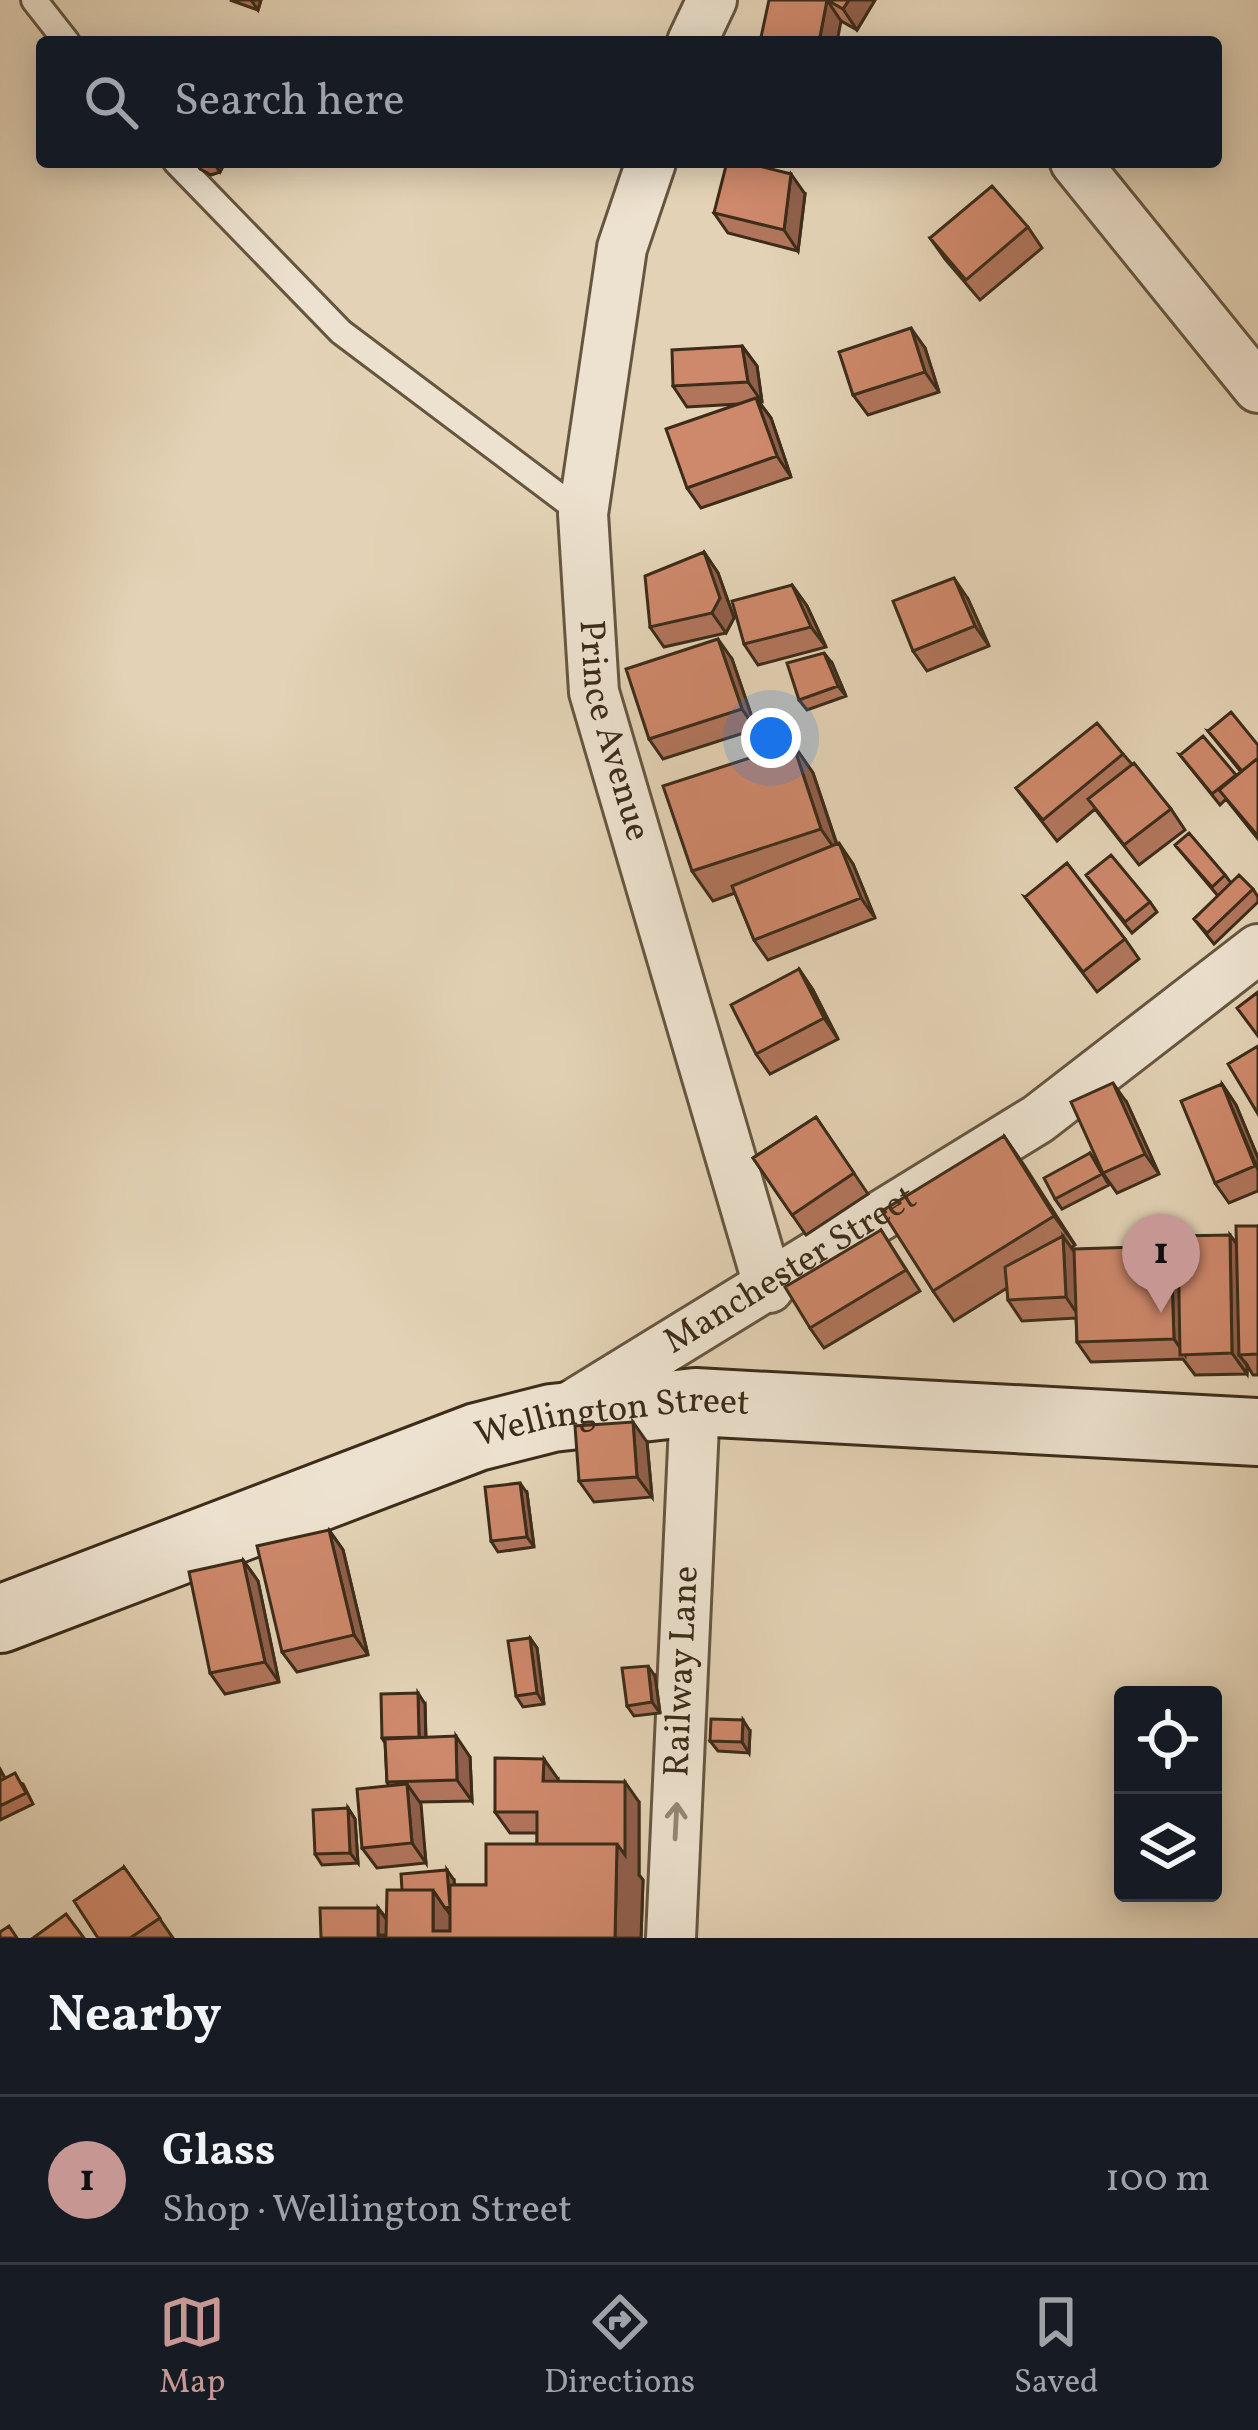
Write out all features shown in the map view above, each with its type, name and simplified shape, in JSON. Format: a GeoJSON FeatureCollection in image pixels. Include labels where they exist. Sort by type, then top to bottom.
{"type":"FeatureCollection","features":[{"type":"Feature","properties":{"kind":"main road","name":"Wellington Street"},"geometry":{"type":"LineString","coordinates":[[0,1619],[477,1437],[552,1418],[695,1402],[1258,1432]]}},
{"type":"Feature","properties":{"kind":"street"},"geometry":{"type":"LineString","coordinates":[[695,36],[712,0]]}},
{"type":"Feature","properties":{"kind":"street","name":"Prince Avenue"},"geometry":{"type":"LineString","coordinates":[[649,168],[622,248],[583,514],[593,692],[769,1288]]}},
{"type":"Feature","properties":{"kind":"street"},"geometry":{"type":"LineString","coordinates":[[1080,168],[1258,388]]}},
{"type":"Feature","properties":{"kind":"street","name":"Manchester Street"},"geometry":{"type":"LineString","coordinates":[[552,1418],[1038,1119],[1258,949]]}},
{"type":"Feature","properties":{"kind":"street","name":"Railway Lane"},"geometry":{"type":"LineString","coordinates":[[671,1938],[695,1402]]}},
{"type":"Feature","properties":{"kind":"lane"},"geometry":{"type":"LineString","coordinates":[[34,0],[62,36]]}},
{"type":"Feature","properties":{"kind":"lane"},"geometry":{"type":"LineString","coordinates":[[182,168],[341,332],[583,514]]}},
{"type":"Feature","properties":{"kind":"building"},"geometry":{"type":"Polygon","coordinates":[[[769,0],[827,0],[820,36],[761,36],[769,0]]]}},
{"type":"Feature","properties":{"kind":"building"},"geometry":{"type":"Polygon","coordinates":[[[827,0],[849,0],[843,9],[827,0]]]}},
{"type":"Feature","properties":{"kind":"building"},"geometry":{"type":"Polygon","coordinates":[[[725,168],[767,168],[791,174],[784,230],[714,213],[725,168]]]}},
{"type":"Feature","properties":{"kind":"building"},"geometry":{"type":"Polygon","coordinates":[[[992,186],[1028,227],[966,280],[930,238],[992,186]]]}},
{"type":"Feature","properties":{"kind":"building"},"geometry":{"type":"Polygon","coordinates":[[[911,328],[925,372],[853,395],[839,352],[911,328]]]}},
{"type":"Feature","properties":{"kind":"building"},"geometry":{"type":"Polygon","coordinates":[[[742,346],[748,382],[673,386],[672,350],[742,346]]]}},
{"type":"Feature","properties":{"kind":"building"},"geometry":{"type":"Polygon","coordinates":[[[756,398],[777,456],[687,488],[666,429],[756,398]]]}},
{"type":"Feature","properties":{"kind":"building"},"geometry":{"type":"Polygon","coordinates":[[[704,552],[720,598],[712,613],[650,627],[645,576],[704,552]]]}},
{"type":"Feature","properties":{"kind":"building"},"geometry":{"type":"Polygon","coordinates":[[[954,578],[975,626],[913,651],[893,601],[954,578]]]}},
{"type":"Feature","properties":{"kind":"building"},"geometry":{"type":"Polygon","coordinates":[[[792,585],[811,627],[744,644],[732,601],[792,585]]]}},
{"type":"Feature","properties":{"kind":"building"},"geometry":{"type":"Polygon","coordinates":[[[718,639],[742,709],[649,739],[626,669],[718,639]]]}},
{"type":"Feature","properties":{"kind":"building"},"geometry":{"type":"Polygon","coordinates":[[[824,653],[838,686],[799,700],[787,663],[824,653]]]}},
{"type":"Feature","properties":{"kind":"building"},"geometry":{"type":"Polygon","coordinates":[[[1231,712],[1258,745],[1258,758],[1242,771],[1208,731],[1231,712]]]}},
{"type":"Feature","properties":{"kind":"building"},"geometry":{"type":"Polygon","coordinates":[[[1097,723],[1123,754],[1043,820],[1016,788],[1097,723]]]}},
{"type":"Feature","properties":{"kind":"building"},"geometry":{"type":"Polygon","coordinates":[[[1203,736],[1236,775],[1212,794],[1180,755],[1203,736]]]}},
{"type":"Feature","properties":{"kind":"building"},"geometry":{"type":"Polygon","coordinates":[[[793,744],[821,829],[692,871],[663,786],[793,744]]]}},
{"type":"Feature","properties":{"kind":"building"},"geometry":{"type":"Polygon","coordinates":[[[1258,758],[1258,836],[1219,790],[1258,758]]]}},
{"type":"Feature","properties":{"kind":"building"},"geometry":{"type":"Polygon","coordinates":[[[1134,763],[1171,809],[1124,845],[1088,799],[1134,763]]]}},
{"type":"Feature","properties":{"kind":"building"},"geometry":{"type":"Polygon","coordinates":[[[1189,833],[1225,875],[1212,887],[1175,845],[1189,833]]]}},
{"type":"Feature","properties":{"kind":"building"},"geometry":{"type":"Polygon","coordinates":[[[839,843],[861,898],[754,940],[732,886],[839,843]]]}},
{"type":"Feature","properties":{"kind":"building"},"geometry":{"type":"Polygon","coordinates":[[[1111,855],[1150,902],[1125,922],[1086,875],[1111,855]]]}},
{"type":"Feature","properties":{"kind":"building"},"geometry":{"type":"Polygon","coordinates":[[[1067,863],[1125,939],[1083,972],[1025,897],[1067,863]]]}},
{"type":"Feature","properties":{"kind":"building"},"geometry":{"type":"Polygon","coordinates":[[[1239,875],[1253,889],[1207,933],[1194,919],[1239,875]]]}},
{"type":"Feature","properties":{"kind":"building"},"geometry":{"type":"Polygon","coordinates":[[[799,969],[824,1018],[756,1054],[731,1005],[799,969]]]}},
{"type":"Feature","properties":{"kind":"building"},"geometry":{"type":"Polygon","coordinates":[[[1258,992],[1258,1036],[1237,1008],[1258,992]]]}},
{"type":"Feature","properties":{"kind":"building"},"geometry":{"type":"Polygon","coordinates":[[[1258,1046],[1258,1114],[1228,1064],[1258,1046]]]}},
{"type":"Feature","properties":{"kind":"building"},"geometry":{"type":"Polygon","coordinates":[[[1113,1083],[1145,1154],[1103,1173],[1071,1102],[1113,1083]]]}},
{"type":"Feature","properties":{"kind":"building"},"geometry":{"type":"Polygon","coordinates":[[[1222,1084],[1255,1166],[1215,1183],[1181,1101],[1222,1084]]]}},
{"type":"Feature","properties":{"kind":"building"},"geometry":{"type":"Polygon","coordinates":[[[816,1117],[854,1173],[792,1215],[753,1158],[816,1117]]]}},
{"type":"Feature","properties":{"kind":"building"},"geometry":{"type":"Polygon","coordinates":[[[1004,1136],[1054,1216],[933,1291],[882,1211],[1004,1136]]]}},
{"type":"Feature","properties":{"kind":"building"},"geometry":{"type":"Polygon","coordinates":[[[1090,1153],[1102,1174],[1055,1199],[1044,1178],[1090,1153]]]}},
{"type":"Feature","properties":{"kind":"building"},"geometry":{"type":"Polygon","coordinates":[[[1236,1226],[1258,1226],[1258,1354],[1239,1355],[1236,1226]]]}},
{"type":"Feature","properties":{"kind":"building"},"geometry":{"type":"Polygon","coordinates":[[[881,1230],[906,1270],[810,1328],[785,1287],[881,1230]]]}},
{"type":"Feature","properties":{"kind":"building"},"geometry":{"type":"Polygon","coordinates":[[[1230,1235],[1232,1353],[1180,1355],[1178,1236],[1230,1235]]]}},
{"type":"Feature","properties":{"kind":"building"},"geometry":{"type":"Polygon","coordinates":[[[1063,1236],[1066,1297],[1008,1300],[1005,1267],[1063,1236]]]}},
{"type":"Feature","properties":{"kind":"building"},"geometry":{"type":"Polygon","coordinates":[[[1171,1246],[1174,1339],[1077,1342],[1074,1249],[1171,1246]]]}},
{"type":"Feature","properties":{"kind":"building"},"geometry":{"type":"Polygon","coordinates":[[[633,1422],[637,1477],[579,1481],[575,1426],[633,1422]]]}},
{"type":"Feature","properties":{"kind":"building"},"geometry":{"type":"Polygon","coordinates":[[[520,1483],[527,1537],[491,1541],[485,1487],[520,1483]]]}},
{"type":"Feature","properties":{"kind":"building"},"geometry":{"type":"Polygon","coordinates":[[[329,1530],[354,1635],[282,1652],[257,1546],[329,1530]]]}},
{"type":"Feature","properties":{"kind":"building"},"geometry":{"type":"Polygon","coordinates":[[[243,1560],[265,1662],[210,1673],[189,1572],[243,1560]]]}},
{"type":"Feature","properties":{"kind":"building"},"geometry":{"type":"Polygon","coordinates":[[[530,1638],[537,1693],[516,1696],[508,1641],[530,1638]]]}},
{"type":"Feature","properties":{"kind":"building"},"geometry":{"type":"Polygon","coordinates":[[[648,1666],[652,1702],[627,1706],[622,1668],[648,1666]]]}},
{"type":"Feature","properties":{"kind":"building"},"geometry":{"type":"Polygon","coordinates":[[[418,1693],[419,1737],[382,1738],[381,1694],[418,1693]]]}},
{"type":"Feature","properties":{"kind":"building"},"geometry":{"type":"Polygon","coordinates":[[[711,1719],[743,1720],[742,1742],[710,1741],[711,1719]]]}},
{"type":"Feature","properties":{"kind":"building"},"geometry":{"type":"Polygon","coordinates":[[[456,1736],[457,1780],[387,1782],[385,1739],[456,1736]]]}},
{"type":"Feature","properties":{"kind":"building"},"geometry":{"type":"Polygon","coordinates":[[[495,1758],[544,1759],[543,1781],[625,1782],[625,1855],[617,1844],[537,1844],[537,1812],[495,1812],[495,1758]]]}},
{"type":"Feature","properties":{"kind":"building"},"geometry":{"type":"Polygon","coordinates":[[[15,1773],[26,1793],[0,1806],[0,1781],[15,1773]]]}},
{"type":"Feature","properties":{"kind":"building"},"geometry":{"type":"Polygon","coordinates":[[[407,1784],[412,1843],[362,1848],[357,1789],[407,1784]]]}},
{"type":"Feature","properties":{"kind":"building"},"geometry":{"type":"Polygon","coordinates":[[[348,1808],[350,1853],[315,1854],[313,1810],[348,1808]]]}},
{"type":"Feature","properties":{"kind":"building"},"geometry":{"type":"Polygon","coordinates":[[[486,1844],[617,1844],[615,1938],[321,1938],[320,1908],[378,1908],[378,1935],[386,1935],[387,1890],[433,1890],[433,1931],[450,1931],[450,1885],[486,1885],[486,1844]]]}},
{"type":"Feature","properties":{"kind":"building"},"geometry":{"type":"Polygon","coordinates":[[[124,1867],[160,1918],[130,1938],[98,1938],[74,1901],[124,1867]]]}},
{"type":"Feature","properties":{"kind":"building"},"geometry":{"type":"Polygon","coordinates":[[[447,1870],[450,1907],[445,1908],[433,1890],[402,1890],[401,1874],[447,1870]]]}},
{"type":"Feature","properties":{"kind":"building"},"geometry":{"type":"Polygon","coordinates":[[[66,1914],[84,1938],[33,1938],[66,1914]]]}},
{"type":"Feature","properties":{"kind":"building"},"geometry":{"type":"Polygon","coordinates":[[[9,1926],[17,1938],[0,1938],[0,1932],[9,1926]]]}},
{"type":"Feature","properties":{"kind":"place","name":"Glass"},"geometry":{"type":"Point","coordinates":[1161,1313]}}]}
